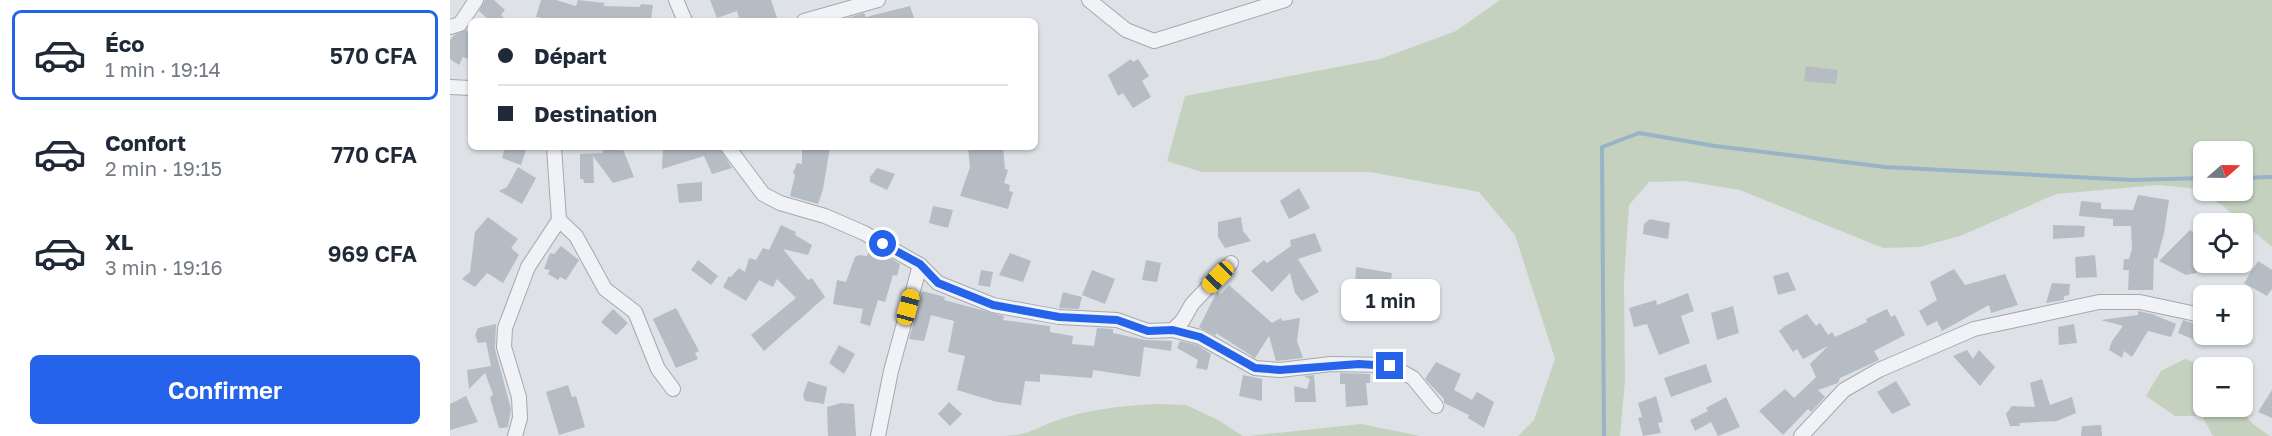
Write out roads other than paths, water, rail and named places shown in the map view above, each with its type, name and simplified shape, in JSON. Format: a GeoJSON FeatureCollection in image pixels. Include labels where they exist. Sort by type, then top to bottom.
{"type":"FeatureCollection","features":[{"type":"Feature","properties":{"kind":"street"},"geometry":{"type":"LineString","coordinates":[[450,27],[460,24],[476,0]]}},
{"type":"Feature","properties":{"kind":"street"},"geometry":{"type":"LineString","coordinates":[[676,0],[684,18]]}},
{"type":"Feature","properties":{"kind":"street"},"geometry":{"type":"LineString","coordinates":[[815,18],[878,0]]}},
{"type":"Feature","properties":{"kind":"street"},"geometry":{"type":"LineString","coordinates":[[1089,0],[1126,30],[1154,41],[1286,0]]}},
{"type":"Feature","properties":{"kind":"street"},"geometry":{"type":"LineString","coordinates":[[450,87],[468,88]]}},
{"type":"Feature","properties":{"kind":"street"},"geometry":{"type":"LineString","coordinates":[[515,436],[520,418],[519,397],[504,346],[505,328],[528,267],[560,220],[555,150]]}},
{"type":"Feature","properties":{"kind":"street"},"geometry":{"type":"LineString","coordinates":[[730,150],[763,194],[780,203],[835,220],[920,264],[938,283],[993,305],[1059,317],[1117,320],[1148,331],[1173,330],[1200,337],[1255,368],[1280,370],[1350,364],[1390,366],[1413,378],[1436,406]]}},
{"type":"Feature","properties":{"kind":"street"},"geometry":{"type":"LineString","coordinates":[[560,220],[576,236],[605,289],[634,312],[658,369],[673,388]]}},
{"type":"Feature","properties":{"kind":"street"},"geometry":{"type":"LineString","coordinates":[[1173,330],[1183,320],[1192,304],[1231,263]]}},
{"type":"Feature","properties":{"kind":"street"},"geometry":{"type":"LineString","coordinates":[[878,436],[891,370],[920,264]]}},
{"type":"Feature","properties":{"kind":"street"},"geometry":{"type":"LineString","coordinates":[[1801,436],[1844,390],[1879,370],[1974,329],[2099,302],[2140,302],[2193,313]]}},
{"type":"Feature","properties":{"kind":"waterway"},"geometry":{"type":"LineString","coordinates":[[1604,436],[1602,147],[1639,133],[1715,146],[1885,167],[2133,180],[2193,178]]}},
{"type":"Feature","properties":{"kind":"waterway"},"geometry":{"type":"LineString","coordinates":[[2253,178],[2272,177]]}}]}
